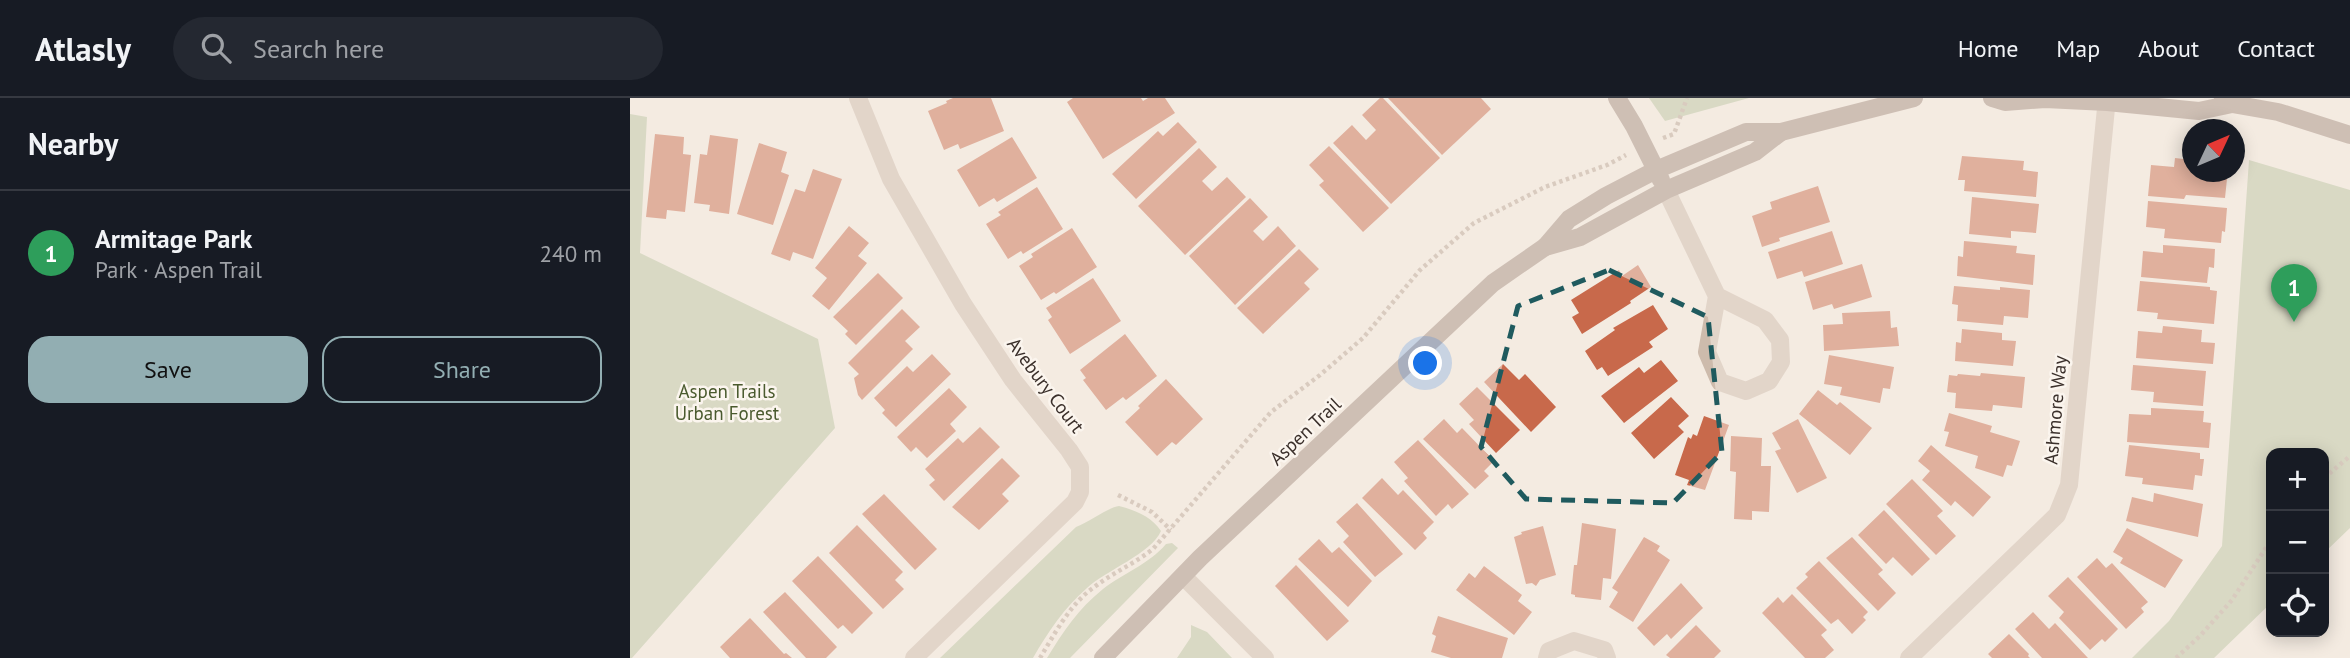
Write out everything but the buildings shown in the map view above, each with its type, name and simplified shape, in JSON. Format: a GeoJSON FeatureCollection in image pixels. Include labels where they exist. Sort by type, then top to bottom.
{"type":"FeatureCollection","features":[{"type":"Feature","properties":{"kind":"street","name":"Avebury Court"},"geometry":{"type":"LineString","coordinates":[[858,98],[891,179],[963,304],[1013,380],[1080,467],[1080,492],[1075,502],[914,658]]}},
{"type":"Feature","properties":{"kind":"street"},"geometry":{"type":"LineString","coordinates":[[1617,98],[1644,145],[1717,296],[1707,352],[1720,382],[1746,391],[1769,381],[1781,362],[1780,340],[1765,320],[1717,296]]}},
{"type":"Feature","properties":{"kind":"street","name":"Aspen Trail"},"geometry":{"type":"LineString","coordinates":[[1103,658],[1183,576],[1493,283],[1545,247],[1569,219],[1656,170],[1746,132],[1781,132],[1914,98]]}},
{"type":"Feature","properties":{"kind":"street"},"geometry":{"type":"LineString","coordinates":[[1992,98],[2005,102],[2045,99],[2107,100],[2199,111],[2228,101],[2278,112],[2350,135]]}},
{"type":"Feature","properties":{"kind":"street","name":"Ashmore Way"},"geometry":{"type":"LineString","coordinates":[[1909,658],[2057,515],[2069,485],[2107,100]]}},
{"type":"Feature","properties":{"kind":"street","name":"Aspen Trail"},"geometry":{"type":"LineString","coordinates":[[1545,247],[1580,237],[1666,190],[1755,152],[1781,132]]}},
{"type":"Feature","properties":{"kind":"street"},"geometry":{"type":"LineString","coordinates":[[1183,576],[1265,658]]}},
{"type":"Feature","properties":{"kind":"street"},"geometry":{"type":"LineString","coordinates":[[1547,658],[1549,651],[1574,640],[1604,650],[1607,658]]}},
{"type":"Feature","properties":{"kind":"path"},"geometry":{"type":"LineString","coordinates":[[1040,658],[1073,608],[1091,589],[1153,549],[1271,412],[1363,338],[1420,270],[1474,223],[1545,187],[1607,165],[1644,145],[1674,134],[1687,98]]}},
{"type":"Feature","properties":{"kind":"path"},"geometry":{"type":"LineString","coordinates":[[2329,474],[2350,456]]}},
{"type":"Feature","properties":{"kind":"path"},"geometry":{"type":"LineString","coordinates":[[1118,495],[1152,512],[1171,530]]}},
{"type":"Feature","properties":{"kind":"path"},"geometry":{"type":"LineString","coordinates":[[2176,658],[2232,600],[2266,548]]}},
{"type":"Feature","properties":{"kind":"highlighted area"},"geometry":{"type":"Polygon","coordinates":[[[1609,270],[1708,317],[1722,452],[1673,503],[1526,499],[1481,447],[1518,306],[1609,270]]]}},
{"type":"Feature","properties":{"kind":"green space"},"geometry":{"type":"Polygon","coordinates":[[[1649,98],[1749,98],[1665,121],[1649,98]]]}},
{"type":"Feature","properties":{"kind":"green space","name":"Aspen Trails Urban Forest"},"geometry":{"type":"Polygon","coordinates":[[[630,114],[647,117],[640,253],[818,339],[835,428],[632,658],[630,658],[630,114]]]}},
{"type":"Feature","properties":{"kind":"green space"},"geometry":{"type":"Polygon","coordinates":[[[2249,160],[2350,190],[2350,528],[2329,548],[2329,448],[2266,448],[2266,608],[2214,658],[2132,658],[2169,621],[2222,546],[2249,160]]]}},
{"type":"Feature","properties":{"kind":"green space"},"geometry":{"type":"Polygon","coordinates":[[[1119,506],[1143,515],[1161,531],[1148,547],[1095,582],[1079,596],[1057,621],[1033,658],[940,658],[1076,527],[1119,506]]]}},
{"type":"Feature","properties":{"kind":"green space"},"geometry":{"type":"Polygon","coordinates":[[[1172,543],[1178,548],[1070,658],[1047,658],[1072,621],[1094,597],[1152,557],[1166,544],[1172,543]]]}},
{"type":"Feature","properties":{"kind":"green space"},"geometry":{"type":"Polygon","coordinates":[[[1191,625],[1207,632],[1232,658],[1177,658],[1191,637],[1191,625]]]}},
{"type":"Feature","properties":{"kind":"place","name":"Armitage Park"},"geometry":{"type":"Point","coordinates":[2294,322]}}]}
